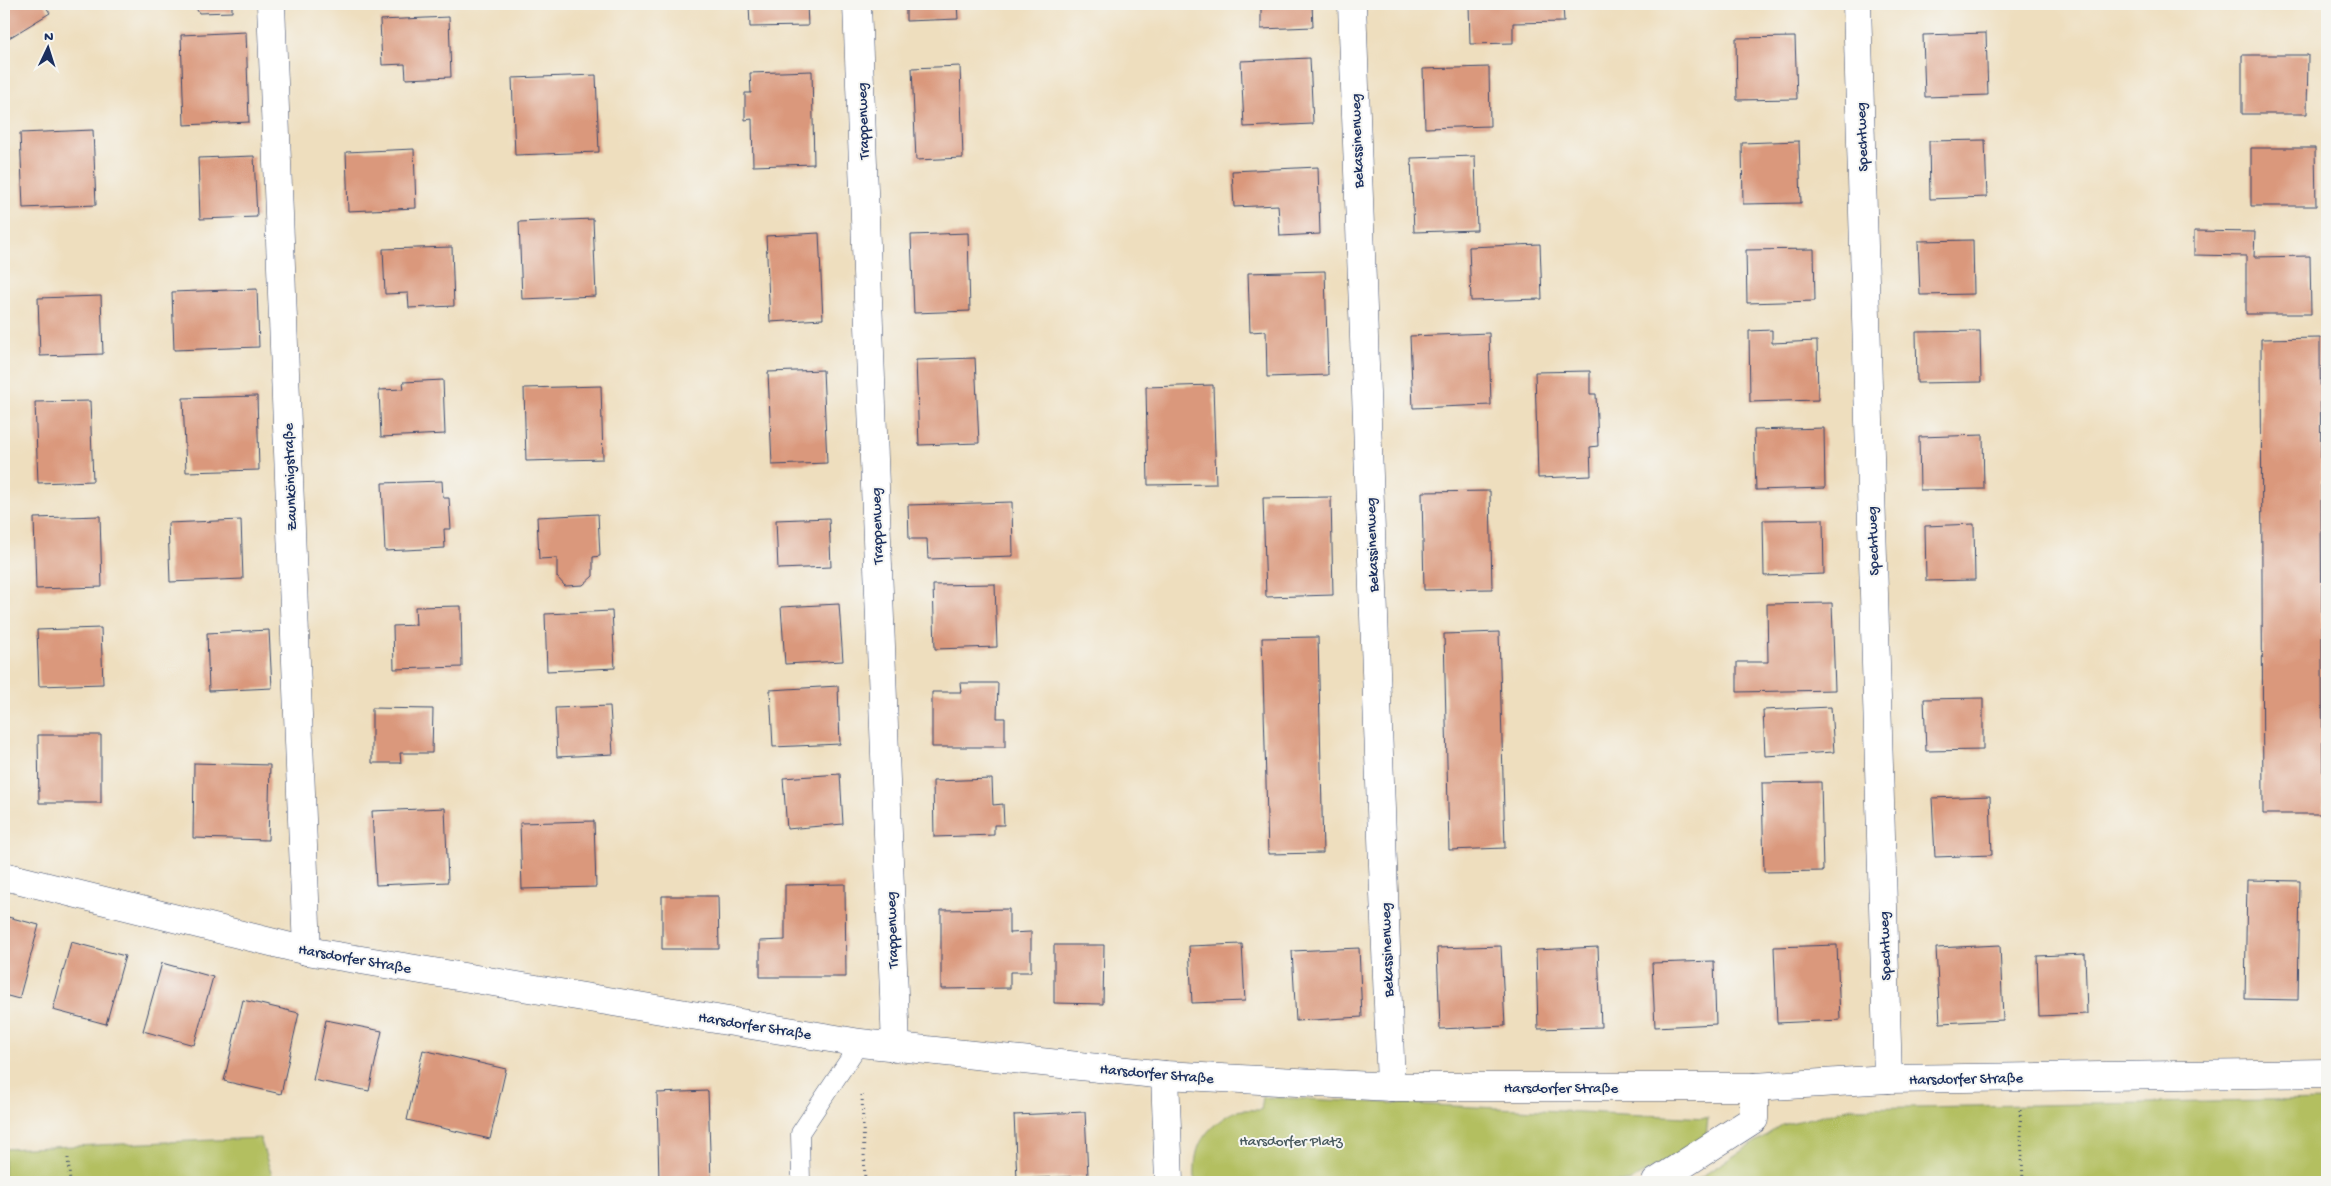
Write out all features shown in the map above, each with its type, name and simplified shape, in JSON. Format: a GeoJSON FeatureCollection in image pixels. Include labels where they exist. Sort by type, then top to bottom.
{"type":"FeatureCollection","features":[{"type":"Feature","properties":{"kind":"street","name":"Zaunkönigstraße"},"geometry":{"type":"LineString","coordinates":[[271,4],[307,951]]}},
{"type":"Feature","properties":{"kind":"street","name":"Trappenweg"},"geometry":{"type":"LineString","coordinates":[[857,4],[896,1048]]}},
{"type":"Feature","properties":{"kind":"street","name":"Bekassinenweg"},"geometry":{"type":"LineString","coordinates":[[1352,4],[1391,1087]]}},
{"type":"Feature","properties":{"kind":"street","name":"Spechtweg"},"geometry":{"type":"LineString","coordinates":[[1857,4],[1888,1079]]}},
{"type":"Feature","properties":{"kind":"street","name":"Harsdorfer Straße"},"geometry":{"type":"LineString","coordinates":[[4,876],[307,951],[860,1043],[1165,1075],[1391,1087],[1754,1087],[1888,1079],[2327,1073]]}},
{"type":"Feature","properties":{"kind":"street"},"geometry":{"type":"LineString","coordinates":[[1165,1075],[1168,1182]]}},
{"type":"Feature","properties":{"kind":"street"},"geometry":{"type":"LineString","coordinates":[[1656,1182],[1754,1120],[1754,1087]]}},
{"type":"Feature","properties":{"kind":"lane"},"geometry":{"type":"LineString","coordinates":[[801,1182],[800,1133],[860,1043]]}},
{"type":"Feature","properties":{"kind":"path"},"geometry":{"type":"LineString","coordinates":[[2019,1077],[2023,1182]]}},
{"type":"Feature","properties":{"kind":"path"},"geometry":{"type":"LineString","coordinates":[[862,1093],[865,1182]]}},
{"type":"Feature","properties":{"kind":"path"},"geometry":{"type":"LineString","coordinates":[[68,1158],[70,1182]]}},
{"type":"Feature","properties":{"kind":"green space","name":"Harsdorfer Platz"},"geometry":{"type":"Polygon","coordinates":[[[1263,1097],[1708,1118],[1706,1137],[1629,1182],[1195,1182],[1196,1157],[1201,1143],[1210,1129],[1237,1111],[1261,1110],[1263,1097]]]}},
{"type":"Feature","properties":{"kind":"green space"},"geometry":{"type":"Polygon","coordinates":[[[2327,1100],[2327,1182],[1693,1182],[1782,1125],[1852,1108],[2327,1100]]]}},
{"type":"Feature","properties":{"kind":"green space"},"geometry":{"type":"Polygon","coordinates":[[[260,1138],[274,1182],[4,1182],[4,1149],[260,1138]]]}},
{"type":"Feature","properties":{"kind":"building"},"geometry":{"type":"Polygon","coordinates":[[[4,4],[44,4],[50,13],[4,41],[4,4]]]}},
{"type":"Feature","properties":{"kind":"building"},"geometry":{"type":"Polygon","coordinates":[[[193,4],[232,4],[232,12],[199,13],[193,4]]]}},
{"type":"Feature","properties":{"kind":"building"},"geometry":{"type":"Polygon","coordinates":[[[749,4],[807,4],[808,26],[750,27],[749,4]]]}},
{"type":"Feature","properties":{"kind":"building"},"geometry":{"type":"Polygon","coordinates":[[[906,4],[957,4],[958,19],[906,21],[906,4]]]}},
{"type":"Feature","properties":{"kind":"building"},"geometry":{"type":"Polygon","coordinates":[[[1261,4],[1312,4],[1313,27],[1261,29],[1261,4]]]}},
{"type":"Feature","properties":{"kind":"building"},"geometry":{"type":"Polygon","coordinates":[[[1469,4],[1563,4],[1564,22],[1513,23],[1513,43],[1470,44],[1469,4]]]}},
{"type":"Feature","properties":{"kind":"building"},"geometry":{"type":"Polygon","coordinates":[[[449,17],[451,77],[406,79],[405,64],[382,65],[380,20],[449,17]]]}},
{"type":"Feature","properties":{"kind":"building"},"geometry":{"type":"Polygon","coordinates":[[[246,32],[249,122],[184,125],[181,35],[246,32]]]}},
{"type":"Feature","properties":{"kind":"building"},"geometry":{"type":"Polygon","coordinates":[[[1986,33],[1988,95],[1925,97],[1923,35],[1986,33]]]}},
{"type":"Feature","properties":{"kind":"building"},"geometry":{"type":"Polygon","coordinates":[[[1795,37],[1797,99],[1737,100],[1736,38],[1795,37]]]}},
{"type":"Feature","properties":{"kind":"building"},"geometry":{"type":"Polygon","coordinates":[[[2242,55],[2308,55],[2307,114],[2242,114],[2242,55]]]}},
{"type":"Feature","properties":{"kind":"building"},"geometry":{"type":"Polygon","coordinates":[[[1310,58],[1313,124],[1244,127],[1241,61],[1310,58]]]}},
{"type":"Feature","properties":{"kind":"building"},"geometry":{"type":"Polygon","coordinates":[[[960,66],[963,158],[916,160],[912,68],[960,66]]]}},
{"type":"Feature","properties":{"kind":"building"},"geometry":{"type":"Polygon","coordinates":[[[1489,67],[1490,126],[1425,128],[1423,69],[1489,67]]]}},
{"type":"Feature","properties":{"kind":"building"},"geometry":{"type":"Polygon","coordinates":[[[812,71],[814,164],[753,166],[752,119],[745,120],[745,93],[751,93],[750,73],[812,71]]]}},
{"type":"Feature","properties":{"kind":"building"},"geometry":{"type":"Polygon","coordinates":[[[596,75],[599,152],[515,155],[512,78],[596,75]]]}},
{"type":"Feature","properties":{"kind":"building"},"geometry":{"type":"Polygon","coordinates":[[[93,130],[96,205],[23,208],[20,133],[93,130]]]}},
{"type":"Feature","properties":{"kind":"building"},"geometry":{"type":"Polygon","coordinates":[[[1985,140],[1987,197],[1930,199],[1929,141],[1985,140]]]}},
{"type":"Feature","properties":{"kind":"building"},"geometry":{"type":"Polygon","coordinates":[[[1799,141],[1801,203],[1743,204],[1742,143],[1799,141]]]}},
{"type":"Feature","properties":{"kind":"building"},"geometry":{"type":"Polygon","coordinates":[[[2251,148],[2315,148],[2316,206],[2251,206],[2251,148]]]}},
{"type":"Feature","properties":{"kind":"building"},"geometry":{"type":"Polygon","coordinates":[[[414,149],[416,208],[348,211],[346,152],[414,149]]]}},
{"type":"Feature","properties":{"kind":"building"},"geometry":{"type":"Polygon","coordinates":[[[254,156],[257,217],[200,219],[198,158],[254,156]]]}},
{"type":"Feature","properties":{"kind":"building"},"geometry":{"type":"Polygon","coordinates":[[[1475,156],[1477,230],[1414,232],[1411,158],[1475,156]]]}},
{"type":"Feature","properties":{"kind":"building"},"geometry":{"type":"Polygon","coordinates":[[[1318,167],[1320,234],[1280,236],[1278,205],[1234,207],[1232,171],[1318,167]]]}},
{"type":"Feature","properties":{"kind":"building"},"geometry":{"type":"Polygon","coordinates":[[[593,219],[596,296],[522,299],[519,222],[593,219]]]}},
{"type":"Feature","properties":{"kind":"building"},"geometry":{"type":"Polygon","coordinates":[[[2194,231],[2255,232],[2254,257],[2310,256],[2311,314],[2246,314],[2246,256],[2194,255],[2194,231]]]}},
{"type":"Feature","properties":{"kind":"building"},"geometry":{"type":"Polygon","coordinates":[[[819,233],[823,319],[770,322],[766,236],[819,233]]]}},
{"type":"Feature","properties":{"kind":"building"},"geometry":{"type":"Polygon","coordinates":[[[968,233],[970,311],[914,313],[911,235],[968,233]]]}},
{"type":"Feature","properties":{"kind":"building"},"geometry":{"type":"Polygon","coordinates":[[[1973,240],[1974,294],[1920,295],[1918,241],[1973,240]]]}},
{"type":"Feature","properties":{"kind":"building"},"geometry":{"type":"Polygon","coordinates":[[[1540,244],[1542,299],[1471,301],[1469,247],[1540,244]]]}},
{"type":"Feature","properties":{"kind":"building"},"geometry":{"type":"Polygon","coordinates":[[[452,247],[454,306],[409,308],[408,293],[385,294],[383,249],[452,247]]]}},
{"type":"Feature","properties":{"kind":"building"},"geometry":{"type":"Polygon","coordinates":[[[1814,249],[1815,301],[1747,303],[1746,250],[1814,249]]]}},
{"type":"Feature","properties":{"kind":"building"},"geometry":{"type":"Polygon","coordinates":[[[1325,271],[1328,375],[1267,377],[1266,331],[1250,332],[1248,273],[1325,271]]]}},
{"type":"Feature","properties":{"kind":"building"},"geometry":{"type":"Polygon","coordinates":[[[257,289],[259,347],[174,350],[172,292],[257,289]]]}},
{"type":"Feature","properties":{"kind":"building"},"geometry":{"type":"Polygon","coordinates":[[[101,296],[103,354],[40,356],[38,298],[101,296]]]}},
{"type":"Feature","properties":{"kind":"building"},"geometry":{"type":"Polygon","coordinates":[[[1772,330],[1772,343],[1817,341],[1818,400],[1750,402],[1749,331],[1772,330]]]}},
{"type":"Feature","properties":{"kind":"building"},"geometry":{"type":"Polygon","coordinates":[[[1980,331],[1981,382],[1917,383],[1916,332],[1980,331]]]}},
{"type":"Feature","properties":{"kind":"building"},"geometry":{"type":"Polygon","coordinates":[[[1489,333],[1491,405],[1413,408],[1410,336],[1489,333]]]}},
{"type":"Feature","properties":{"kind":"building"},"geometry":{"type":"Polygon","coordinates":[[[2320,338],[2323,814],[2263,814],[2261,339],[2320,338]]]}},
{"type":"Feature","properties":{"kind":"building"},"geometry":{"type":"Polygon","coordinates":[[[975,358],[979,443],[919,445],[916,360],[975,358]]]}},
{"type":"Feature","properties":{"kind":"building"},"geometry":{"type":"Polygon","coordinates":[[[823,370],[827,463],[772,465],[768,372],[823,370]]]}},
{"type":"Feature","properties":{"kind":"building"},"geometry":{"type":"Polygon","coordinates":[[[1590,371],[1590,394],[1596,394],[1598,446],[1590,447],[1591,476],[1538,478],[1535,372],[1590,371]]]}},
{"type":"Feature","properties":{"kind":"building"},"geometry":{"type":"Polygon","coordinates":[[[443,380],[445,434],[381,437],[379,390],[404,389],[403,382],[443,380]]]}},
{"type":"Feature","properties":{"kind":"building"},"geometry":{"type":"Polygon","coordinates":[[[1213,385],[1216,484],[1148,485],[1146,387],[1213,385]]]}},
{"type":"Feature","properties":{"kind":"building"},"geometry":{"type":"Polygon","coordinates":[[[601,386],[603,459],[526,461],[524,388],[601,386]]]}},
{"type":"Feature","properties":{"kind":"building"},"geometry":{"type":"Polygon","coordinates":[[[257,396],[259,470],[186,472],[183,398],[257,396]]]}},
{"type":"Feature","properties":{"kind":"building"},"geometry":{"type":"Polygon","coordinates":[[[90,401],[93,481],[38,483],[35,402],[90,401]]]}},
{"type":"Feature","properties":{"kind":"building"},"geometry":{"type":"Polygon","coordinates":[[[1824,428],[1825,488],[1756,490],[1754,430],[1824,428]]]}},
{"type":"Feature","properties":{"kind":"building"},"geometry":{"type":"Polygon","coordinates":[[[1983,435],[1984,489],[1920,490],[1919,437],[1983,435]]]}},
{"type":"Feature","properties":{"kind":"building"},"geometry":{"type":"Polygon","coordinates":[[[442,481],[443,498],[449,498],[451,529],[444,529],[445,548],[385,551],[382,483],[442,481]]]}},
{"type":"Feature","properties":{"kind":"building"},"geometry":{"type":"Polygon","coordinates":[[[1490,491],[1492,589],[1424,590],[1422,492],[1490,491]]]}},
{"type":"Feature","properties":{"kind":"building"},"geometry":{"type":"Polygon","coordinates":[[[1331,497],[1333,595],[1266,597],[1263,498],[1331,497]]]}},
{"type":"Feature","properties":{"kind":"building"},"geometry":{"type":"Polygon","coordinates":[[[1012,502],[1013,556],[928,559],[927,539],[909,539],[908,505],[1012,502]]]}},
{"type":"Feature","properties":{"kind":"building"},"geometry":{"type":"Polygon","coordinates":[[[598,514],[600,556],[593,557],[593,576],[583,585],[565,586],[557,577],[557,558],[539,559],[537,517],[598,514]]]}},
{"type":"Feature","properties":{"kind":"building"},"geometry":{"type":"Polygon","coordinates":[[[100,516],[102,587],[36,589],[34,518],[100,516]]]}},
{"type":"Feature","properties":{"kind":"building"},"geometry":{"type":"Polygon","coordinates":[[[829,518],[831,567],[778,569],[776,520],[829,518]]]}},
{"type":"Feature","properties":{"kind":"building"},"geometry":{"type":"Polygon","coordinates":[[[1823,519],[1824,574],[1764,576],[1763,520],[1823,519]]]}},
{"type":"Feature","properties":{"kind":"building"},"geometry":{"type":"Polygon","coordinates":[[[241,520],[243,579],[170,582],[168,523],[241,520]]]}},
{"type":"Feature","properties":{"kind":"building"},"geometry":{"type":"Polygon","coordinates":[[[1974,524],[1975,580],[1926,581],[1925,526],[1974,524]]]}},
{"type":"Feature","properties":{"kind":"building"},"geometry":{"type":"Polygon","coordinates":[[[995,584],[997,647],[935,649],[933,585],[995,584]]]}},
{"type":"Feature","properties":{"kind":"building"},"geometry":{"type":"Polygon","coordinates":[[[1832,603],[1835,690],[1737,692],[1737,662],[1768,662],[1767,604],[1832,603]]]}},
{"type":"Feature","properties":{"kind":"building"},"geometry":{"type":"Polygon","coordinates":[[[839,604],[843,661],[785,664],[781,607],[839,604]]]}},
{"type":"Feature","properties":{"kind":"building"},"geometry":{"type":"Polygon","coordinates":[[[461,606],[462,667],[394,669],[393,626],[416,625],[415,607],[461,606]]]}},
{"type":"Feature","properties":{"kind":"building"},"geometry":{"type":"Polygon","coordinates":[[[612,611],[615,668],[547,671],[545,614],[612,611]]]}},
{"type":"Feature","properties":{"kind":"building"},"geometry":{"type":"Polygon","coordinates":[[[101,628],[103,684],[39,686],[37,630],[101,628]]]}},
{"type":"Feature","properties":{"kind":"building"},"geometry":{"type":"Polygon","coordinates":[[[269,630],[272,688],[209,691],[207,633],[269,630]]]}},
{"type":"Feature","properties":{"kind":"building"},"geometry":{"type":"Polygon","coordinates":[[[1499,632],[1505,848],[1449,850],[1444,634],[1499,632]]]}},
{"type":"Feature","properties":{"kind":"building"},"geometry":{"type":"Polygon","coordinates":[[[1318,637],[1323,853],[1268,854],[1262,638],[1318,637]]]}},
{"type":"Feature","properties":{"kind":"building"},"geometry":{"type":"Polygon","coordinates":[[[960,683],[998,683],[997,718],[1005,718],[1005,747],[932,747],[932,692],[961,692],[960,683]]]}},
{"type":"Feature","properties":{"kind":"building"},"geometry":{"type":"Polygon","coordinates":[[[838,686],[840,744],[773,747],[770,690],[838,686]]]}},
{"type":"Feature","properties":{"kind":"building"},"geometry":{"type":"Polygon","coordinates":[[[1983,698],[1983,750],[1926,751],[1924,699],[1983,698]]]}},
{"type":"Feature","properties":{"kind":"building"},"geometry":{"type":"Polygon","coordinates":[[[610,706],[613,754],[557,757],[555,708],[610,706]]]}},
{"type":"Feature","properties":{"kind":"building"},"geometry":{"type":"Polygon","coordinates":[[[1831,707],[1834,752],[1765,756],[1763,710],[1831,707]]]}},
{"type":"Feature","properties":{"kind":"building"},"geometry":{"type":"Polygon","coordinates":[[[372,708],[433,709],[432,753],[400,753],[401,763],[372,763],[372,708]]]}},
{"type":"Feature","properties":{"kind":"building"},"geometry":{"type":"Polygon","coordinates":[[[38,735],[101,735],[101,803],[39,803],[38,735]]]}},
{"type":"Feature","properties":{"kind":"building"},"geometry":{"type":"Polygon","coordinates":[[[194,763],[270,765],[268,840],[193,838],[194,763]]]}},
{"type":"Feature","properties":{"kind":"building"},"geometry":{"type":"Polygon","coordinates":[[[840,774],[843,824],[787,829],[783,778],[840,774]]]}},
{"type":"Feature","properties":{"kind":"building"},"geometry":{"type":"Polygon","coordinates":[[[992,779],[993,805],[1003,804],[1004,825],[994,825],[994,835],[934,837],[933,781],[992,779]]]}},
{"type":"Feature","properties":{"kind":"building"},"geometry":{"type":"Polygon","coordinates":[[[1821,782],[1823,871],[1764,872],[1762,783],[1821,782]]]}},
{"type":"Feature","properties":{"kind":"building"},"geometry":{"type":"Polygon","coordinates":[[[1990,796],[1992,855],[1935,857],[1932,798],[1990,796]]]}},
{"type":"Feature","properties":{"kind":"building"},"geometry":{"type":"Polygon","coordinates":[[[445,808],[448,882],[376,885],[372,811],[445,808]]]}},
{"type":"Feature","properties":{"kind":"building"},"geometry":{"type":"Polygon","coordinates":[[[594,821],[596,887],[522,889],[520,823],[594,821]]]}},
{"type":"Feature","properties":{"kind":"building"},"geometry":{"type":"Polygon","coordinates":[[[2247,880],[2300,881],[2298,1000],[2245,999],[2247,880]]]}},
{"type":"Feature","properties":{"kind":"building"},"geometry":{"type":"Polygon","coordinates":[[[845,884],[846,977],[760,977],[760,941],[785,940],[785,885],[845,884]]]}},
{"type":"Feature","properties":{"kind":"building"},"geometry":{"type":"Polygon","coordinates":[[[662,896],[718,896],[719,949],[662,949],[662,896]]]}},
{"type":"Feature","properties":{"kind":"building"},"geometry":{"type":"Polygon","coordinates":[[[1009,909],[1009,933],[1031,932],[1031,972],[1010,972],[1010,988],[941,989],[941,910],[1009,909]]]}},
{"type":"Feature","properties":{"kind":"building"},"geometry":{"type":"Polygon","coordinates":[[[4,916],[39,925],[19,999],[4,995],[4,916]]]}},
{"type":"Feature","properties":{"kind":"building"},"geometry":{"type":"Polygon","coordinates":[[[71,942],[125,956],[106,1024],[53,1010],[71,942]]]}},
{"type":"Feature","properties":{"kind":"building"},"geometry":{"type":"Polygon","coordinates":[[[1242,944],[1245,1001],[1192,1003],[1189,946],[1242,944]]]}},
{"type":"Feature","properties":{"kind":"building"},"geometry":{"type":"Polygon","coordinates":[[[1054,945],[1104,945],[1103,1004],[1054,1003],[1054,945]]]}},
{"type":"Feature","properties":{"kind":"building"},"geometry":{"type":"Polygon","coordinates":[[[1837,945],[1840,1020],[1777,1023],[1774,947],[1837,945]]]}},
{"type":"Feature","properties":{"kind":"building"},"geometry":{"type":"Polygon","coordinates":[[[2000,945],[2003,1020],[1940,1023],[1936,948],[2000,945]]]}},
{"type":"Feature","properties":{"kind":"building"},"geometry":{"type":"Polygon","coordinates":[[[1501,946],[1505,1026],[1440,1029],[1437,948],[1501,946]]]}},
{"type":"Feature","properties":{"kind":"building"},"geometry":{"type":"Polygon","coordinates":[[[1598,947],[1601,1027],[1538,1029],[1536,950],[1598,947]]]}},
{"type":"Feature","properties":{"kind":"building"},"geometry":{"type":"Polygon","coordinates":[[[1359,948],[1362,1017],[1296,1021],[1292,951],[1359,948]]]}},
{"type":"Feature","properties":{"kind":"building"},"geometry":{"type":"Polygon","coordinates":[[[2085,954],[2087,1014],[2039,1016],[2037,956],[2085,954]]]}},
{"type":"Feature","properties":{"kind":"building"},"geometry":{"type":"Polygon","coordinates":[[[1714,961],[1716,1024],[1655,1027],[1652,963],[1714,961]]]}},
{"type":"Feature","properties":{"kind":"building"},"geometry":{"type":"Polygon","coordinates":[[[162,963],[213,977],[194,1045],[143,1031],[162,963]]]}},
{"type":"Feature","properties":{"kind":"building"},"geometry":{"type":"Polygon","coordinates":[[[243,1000],[299,1013],[281,1094],[224,1081],[243,1000]]]}},
{"type":"Feature","properties":{"kind":"building"},"geometry":{"type":"Polygon","coordinates":[[[326,1020],[382,1031],[369,1091],[313,1080],[326,1020]]]}},
{"type":"Feature","properties":{"kind":"building"},"geometry":{"type":"Polygon","coordinates":[[[423,1050],[506,1069],[490,1139],[407,1120],[423,1050]]]}},
{"type":"Feature","properties":{"kind":"building"},"geometry":{"type":"Polygon","coordinates":[[[708,1091],[711,1182],[659,1182],[657,1093],[708,1091]]]}},
{"type":"Feature","properties":{"kind":"building"},"geometry":{"type":"Polygon","coordinates":[[[1085,1112],[1088,1176],[1017,1179],[1014,1115],[1085,1112]]]}}]}
